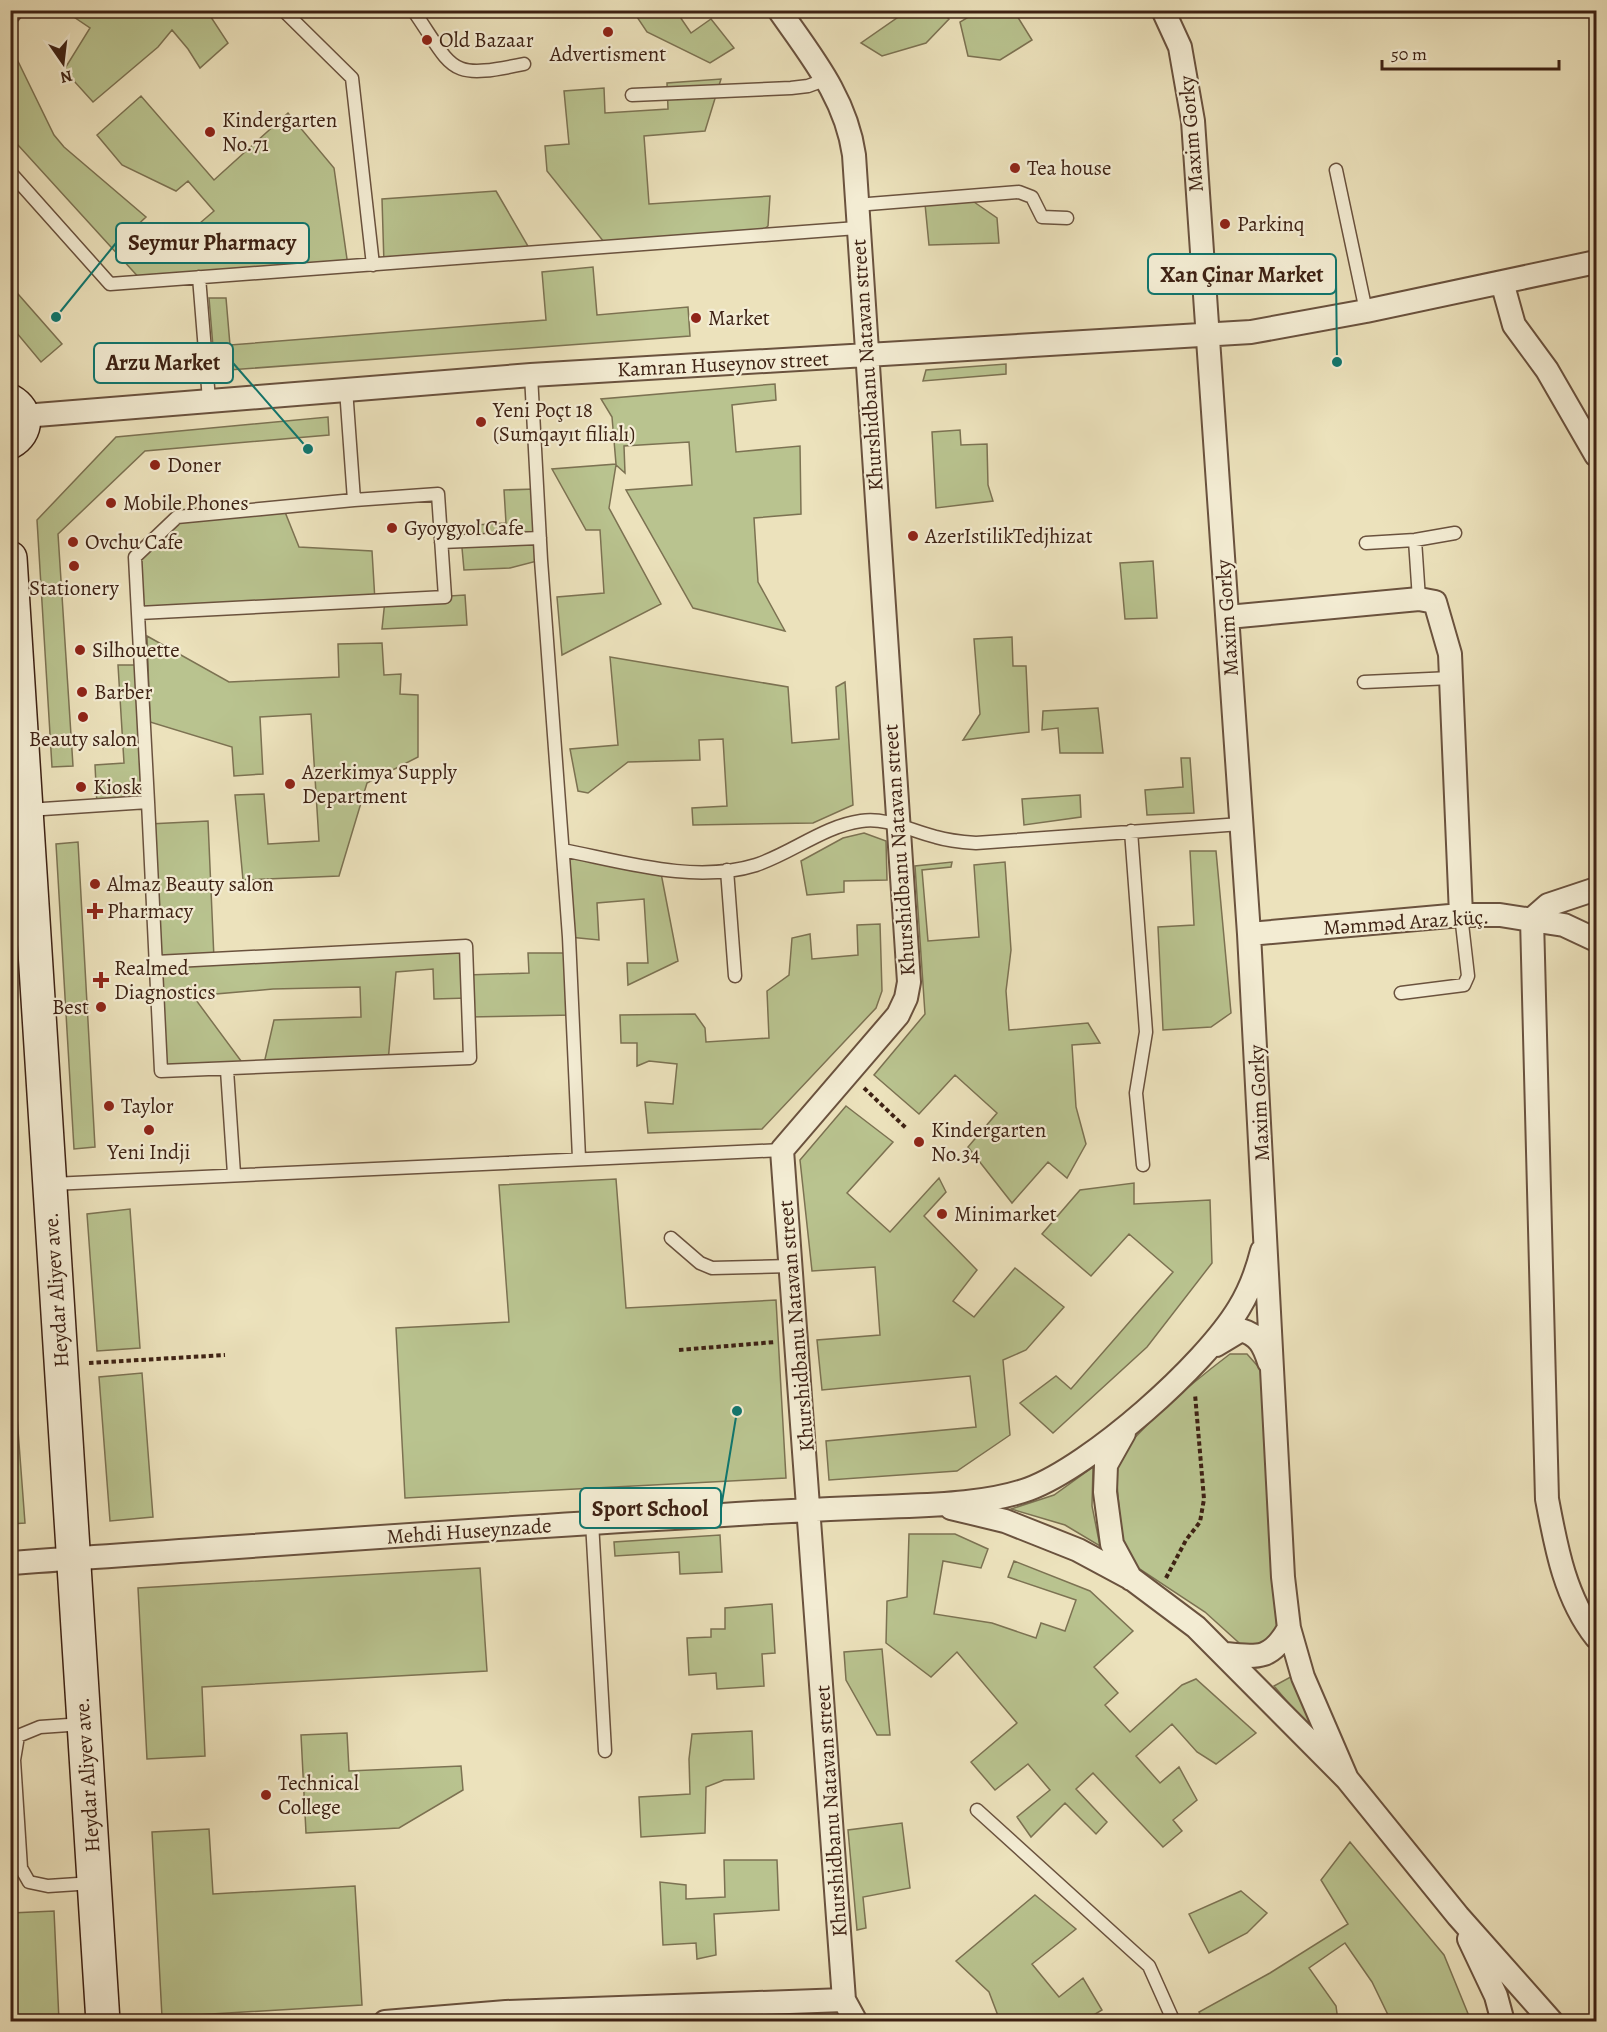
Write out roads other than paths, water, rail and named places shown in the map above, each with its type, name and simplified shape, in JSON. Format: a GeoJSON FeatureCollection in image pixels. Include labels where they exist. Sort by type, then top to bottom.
{"type":"FeatureCollection","features":[{"type":"Feature","properties":{"kind":"main road","name":"Heydar Aliyev ave."},"geometry":{"type":"LineString","coordinates":[[10,558],[103,2022]]}},
{"type":"Feature","properties":{"kind":"street","name":"Khurshidbanu Natavan street"},"geometry":{"type":"LineString","coordinates":[[779,10],[827,79],[842,105],[851,133],[909,982],[906,998],[898,1015],[782,1150],[844,2000],[856,2022]]}},
{"type":"Feature","properties":{"kind":"street","name":"Maxim Gorky"},"geometry":{"type":"LineString","coordinates":[[1163,10],[1180,47],[1188,81],[1228,617],[1249,934],[1274,1378]]}},
{"type":"Feature","properties":{"kind":"street","name":"Kamran Huseynov street"},"geometry":{"type":"LineString","coordinates":[[15,420],[209,400],[531,375],[1206,334],[1281,327],[1596,262]]}},
{"type":"Feature","properties":{"kind":"street"},"geometry":{"type":"LineString","coordinates":[[1502,282],[1514,325],[1547,370],[1596,455]]}},
{"type":"Feature","properties":{"kind":"street"},"geometry":{"type":"LineString","coordinates":[[1228,617],[1419,599],[1435,602],[1450,654],[1461,915]]}},
{"type":"Feature","properties":{"kind":"street"},"geometry":{"type":"LineString","coordinates":[[1596,889],[1548,905],[1532,919],[1547,1499],[1556,1548],[1570,1592],[1596,1637]]}},
{"type":"Feature","properties":{"kind":"street","name":"Məmməd Araz küç."},"geometry":{"type":"LineString","coordinates":[[1249,934],[1461,915],[1532,919],[1564,925],[1596,940]]}},
{"type":"Feature","properties":{"kind":"street"},"geometry":{"type":"LineString","coordinates":[[1203,1354],[1241,1305],[1257,1271],[1266,1232]]}},
{"type":"Feature","properties":{"kind":"street"},"geometry":{"type":"LineString","coordinates":[[929,1505],[1024,1491],[1055,1478],[1084,1459],[1145,1409],[1203,1354],[1230,1335],[1241,1330],[1258,1337],[1266,1352],[1274,1378],[1283,1577],[1289,1628],[1303,1677],[1347,1779]]}},
{"type":"Feature","properties":{"kind":"street"},"geometry":{"type":"LineString","coordinates":[[1132,1579],[1112,1544],[1108,1527],[1106,1465],[1121,1437],[1145,1409]]}},
{"type":"Feature","properties":{"kind":"street"},"geometry":{"type":"LineString","coordinates":[[929,1505],[975,1513],[1044,1534],[1132,1579],[1176,1610],[1226,1654],[1347,1779],[1458,1916],[1552,2022]]}},
{"type":"Feature","properties":{"kind":"street","name":"Mehdi Huseynzade"},"geometry":{"type":"LineString","coordinates":[[10,1563],[592,1522],[929,1505]]}},
{"type":"Feature","properties":{"kind":"street"},"geometry":{"type":"LineString","coordinates":[[1226,1654],[1252,1657],[1269,1654],[1279,1647],[1289,1628]]}},
{"type":"Feature","properties":{"kind":"street"},"geometry":{"type":"LineString","coordinates":[[1458,1916],[1496,1996],[1503,2022]]}},
{"type":"Feature","properties":{"kind":"street"},"geometry":{"type":"LineString","coordinates":[[385,2022],[844,2000]]}},
{"type":"Feature","properties":{"kind":"lane"},"geometry":{"type":"LineString","coordinates":[[10,20],[18,10]]}},
{"type":"Feature","properties":{"kind":"lane"},"geometry":{"type":"LineString","coordinates":[[283,10],[352,78],[373,265]]}},
{"type":"Feature","properties":{"kind":"lane"},"geometry":{"type":"LineString","coordinates":[[413,10],[451,64],[461,71],[483,73],[524,64]]}},
{"type":"Feature","properties":{"kind":"lane"},"geometry":{"type":"LineString","coordinates":[[632,96],[791,88],[808,86],[827,79]]}},
{"type":"Feature","properties":{"kind":"lane"},"geometry":{"type":"LineString","coordinates":[[1336,170],[1365,311]]}},
{"type":"Feature","properties":{"kind":"lane"},"geometry":{"type":"LineString","coordinates":[[10,171],[110,284],[857,228]]}},
{"type":"Feature","properties":{"kind":"lane"},"geometry":{"type":"LineString","coordinates":[[856,205],[1019,192],[1032,197],[1042,217],[1067,218]]}},
{"type":"Feature","properties":{"kind":"lane"},"geometry":{"type":"LineString","coordinates":[[199,277],[209,400]]}},
{"type":"Feature","properties":{"kind":"lane"},"geometry":{"type":"LineString","coordinates":[[531,375],[540,538],[563,850],[579,1158]]}},
{"type":"Feature","properties":{"kind":"lane"},"geometry":{"type":"LineString","coordinates":[[346,389],[354,501]]}},
{"type":"Feature","properties":{"kind":"lane"},"geometry":{"type":"LineString","coordinates":[[140,613],[445,597],[438,494],[177,518],[135,557],[140,613],[148,802],[161,1071],[470,1058],[466,946],[156,962]]}},
{"type":"Feature","properties":{"kind":"lane"},"geometry":{"type":"LineString","coordinates":[[1366,543],[1415,540],[1455,533]]}},
{"type":"Feature","properties":{"kind":"lane"},"geometry":{"type":"LineString","coordinates":[[441,542],[540,538]]}},
{"type":"Feature","properties":{"kind":"lane"},"geometry":{"type":"LineString","coordinates":[[1415,540],[1419,599]]}},
{"type":"Feature","properties":{"kind":"lane"},"geometry":{"type":"LineString","coordinates":[[1364,682],[1451,678]]}},
{"type":"Feature","properties":{"kind":"lane"},"geometry":{"type":"LineString","coordinates":[[26,810],[148,802]]}},
{"type":"Feature","properties":{"kind":"lane"},"geometry":{"type":"LineString","coordinates":[[563,850],[660,868],[727,870],[776,857],[838,827],[860,821],[878,820],[935,837],[976,843],[1241,824]]}},
{"type":"Feature","properties":{"kind":"lane"},"geometry":{"type":"LineString","coordinates":[[1131,831],[1146,1032],[1136,1093],[1143,1165]]}},
{"type":"Feature","properties":{"kind":"lane"},"geometry":{"type":"LineString","coordinates":[[727,870],[735,976]]}},
{"type":"Feature","properties":{"kind":"lane"},"geometry":{"type":"LineString","coordinates":[[1401,993],[1464,985],[1468,976],[1461,915]]}},
{"type":"Feature","properties":{"kind":"lane"},"geometry":{"type":"LineString","coordinates":[[227,1070],[234,1174]]}},
{"type":"Feature","properties":{"kind":"lane"},"geometry":{"type":"LineString","coordinates":[[50,1184],[782,1150]]}},
{"type":"Feature","properties":{"kind":"lane"},"geometry":{"type":"LineString","coordinates":[[671,1238],[700,1263],[712,1268],[791,1266]]}},
{"type":"Feature","properties":{"kind":"lane"},"geometry":{"type":"LineString","coordinates":[[592,1522],[605,1751]]}},
{"type":"Feature","properties":{"kind":"lane"},"geometry":{"type":"LineString","coordinates":[[84,1724],[40,1727],[18,1736],[14,1760],[14,1799],[21,1868],[29,1882],[48,1886],[94,1883]]}},
{"type":"Feature","properties":{"kind":"lane"},"geometry":{"type":"LineString","coordinates":[[977,1810],[1149,1966],[1174,2022]]}},
{"type":"Feature","properties":{"kind":"place","name":"Advertisment"},"geometry":{"type":"Point","coordinates":[608,32]}},
{"type":"Feature","properties":{"kind":"place","name":"Old Bazaar"},"geometry":{"type":"Point","coordinates":[427,40]}},
{"type":"Feature","properties":{"kind":"place","name":"Kindergarten No.71"},"geometry":{"type":"Point","coordinates":[210,132]}},
{"type":"Feature","properties":{"kind":"place","name":"Tea house"},"geometry":{"type":"Point","coordinates":[1015,168]}},
{"type":"Feature","properties":{"kind":"place","name":"Parkinq"},"geometry":{"type":"Point","coordinates":[1225,224]}},
{"type":"Feature","properties":{"kind":"place","name":"Seymur Pharmacy"},"geometry":{"type":"Point","coordinates":[56,317]}},
{"type":"Feature","properties":{"kind":"place","name":"Market"},"geometry":{"type":"Point","coordinates":[696,318]}},
{"type":"Feature","properties":{"kind":"place","name":"Xan Çinar Market"},"geometry":{"type":"Point","coordinates":[1337,362]}},
{"type":"Feature","properties":{"kind":"place","name":"Yeni Poçt 18 (Sumqayıt filialı)"},"geometry":{"type":"Point","coordinates":[481,422]}},
{"type":"Feature","properties":{"kind":"place","name":"Arzu Market"},"geometry":{"type":"Point","coordinates":[308,449]}},
{"type":"Feature","properties":{"kind":"place","name":"Doner"},"geometry":{"type":"Point","coordinates":[155,465]}},
{"type":"Feature","properties":{"kind":"place","name":"Mobile Phones"},"geometry":{"type":"Point","coordinates":[111,503]}},
{"type":"Feature","properties":{"kind":"place","name":"Gyoygyol Cafe"},"geometry":{"type":"Point","coordinates":[392,528]}},
{"type":"Feature","properties":{"kind":"place","name":"AzerIstilikTedjhizat"},"geometry":{"type":"Point","coordinates":[913,536]}},
{"type":"Feature","properties":{"kind":"place","name":"Ovchu Cafe"},"geometry":{"type":"Point","coordinates":[73,542]}},
{"type":"Feature","properties":{"kind":"place","name":"Stationery"},"geometry":{"type":"Point","coordinates":[74,566]}},
{"type":"Feature","properties":{"kind":"place","name":"Silhouette"},"geometry":{"type":"Point","coordinates":[80,650]}},
{"type":"Feature","properties":{"kind":"place","name":"Barber"},"geometry":{"type":"Point","coordinates":[82,692]}},
{"type":"Feature","properties":{"kind":"place","name":"Beauty salon"},"geometry":{"type":"Point","coordinates":[83,717]}},
{"type":"Feature","properties":{"kind":"place","name":"Azerkimya Supply Department"},"geometry":{"type":"Point","coordinates":[290,784]}},
{"type":"Feature","properties":{"kind":"place","name":"Kiosk"},"geometry":{"type":"Point","coordinates":[81,787]}},
{"type":"Feature","properties":{"kind":"place","name":"Almaz Beauty salon"},"geometry":{"type":"Point","coordinates":[95,884]}},
{"type":"Feature","properties":{"kind":"place","name":"Pharmacy"},"geometry":{"type":"Point","coordinates":[95,911]}},
{"type":"Feature","properties":{"kind":"place","name":"Realmed Diagnostics"},"geometry":{"type":"Point","coordinates":[101,980]}},
{"type":"Feature","properties":{"kind":"place","name":"Best"},"geometry":{"type":"Point","coordinates":[101,1007]}},
{"type":"Feature","properties":{"kind":"place","name":"Taylor"},"geometry":{"type":"Point","coordinates":[109,1106]}},
{"type":"Feature","properties":{"kind":"place","name":"Yeni Indji"},"geometry":{"type":"Point","coordinates":[149,1130]}},
{"type":"Feature","properties":{"kind":"place","name":"Kindergarten No.34"},"geometry":{"type":"Point","coordinates":[919,1142]}},
{"type":"Feature","properties":{"kind":"place","name":"Minimarket"},"geometry":{"type":"Point","coordinates":[942,1214]}},
{"type":"Feature","properties":{"kind":"place","name":"Sport School"},"geometry":{"type":"Point","coordinates":[737,1411]}},
{"type":"Feature","properties":{"kind":"place","name":"Technical College"},"geometry":{"type":"Point","coordinates":[266,1795]}}]}
